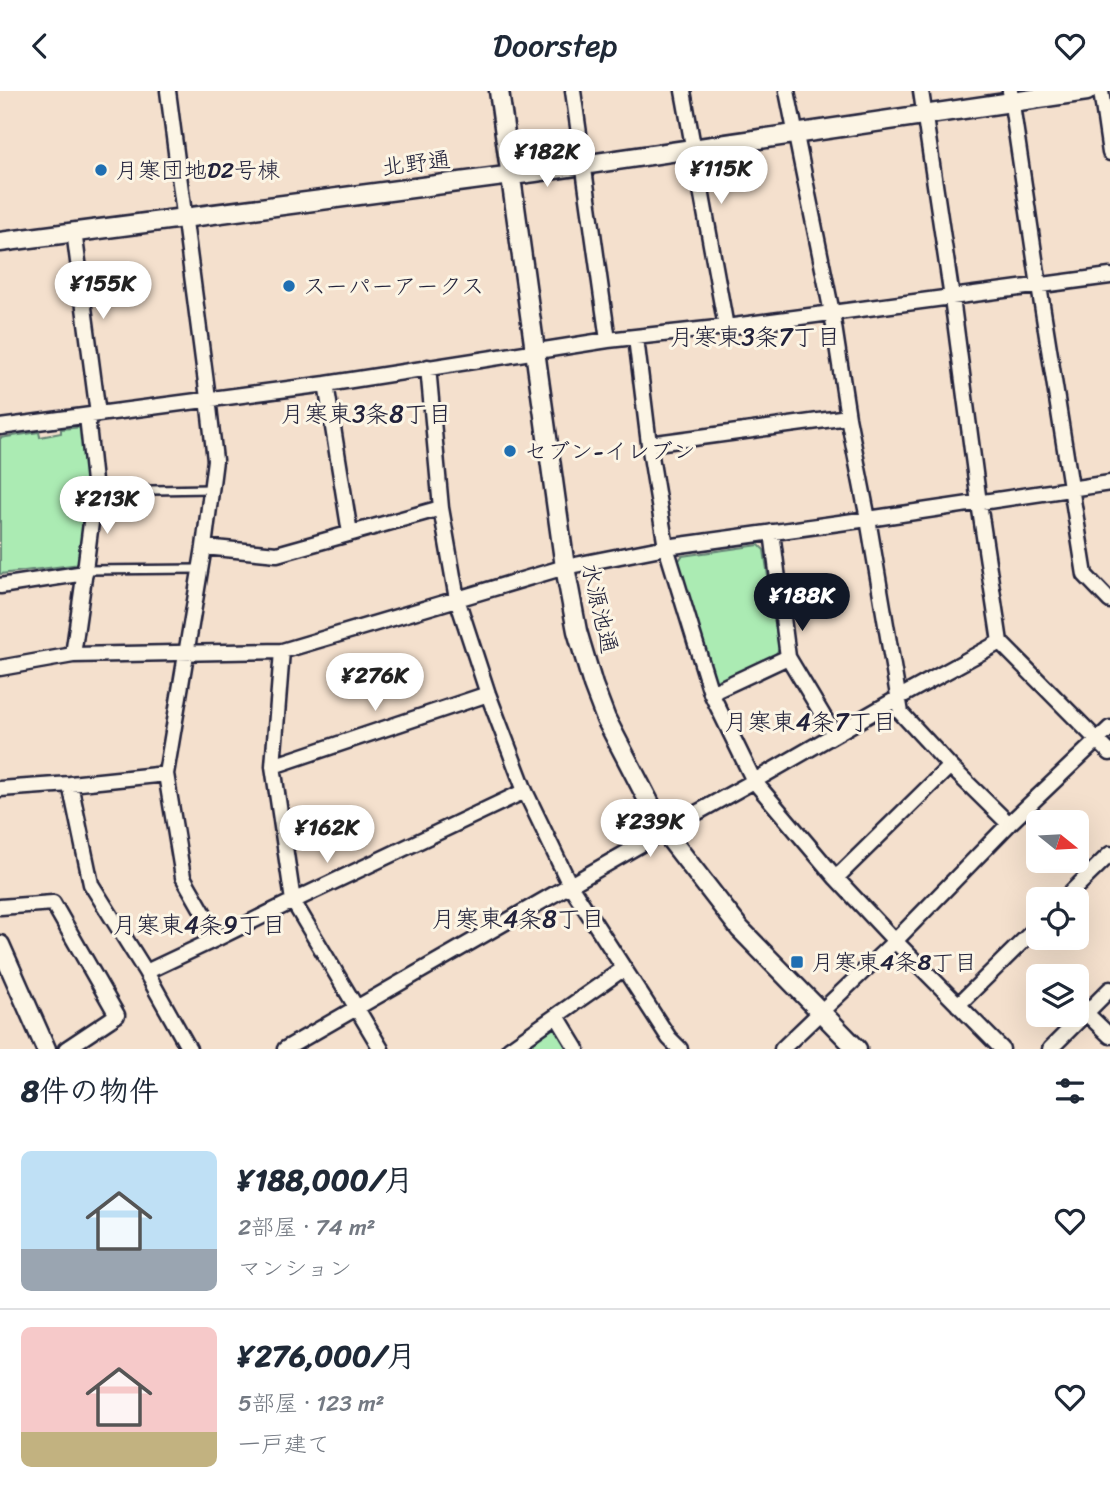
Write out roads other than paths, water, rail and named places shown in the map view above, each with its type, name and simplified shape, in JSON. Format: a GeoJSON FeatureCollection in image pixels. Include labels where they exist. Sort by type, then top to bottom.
{"type":"FeatureCollection","features":[{"type":"Feature","properties":{"kind":"street"},"geometry":{"type":"LineString","coordinates":[[168,91],[215,460],[204,547],[166,774],[184,877],[218,939]]}},
{"type":"Feature","properties":{"kind":"street","name":"水源池通"},"geometry":{"type":"LineString","coordinates":[[499,91],[565,567],[577,631],[593,685],[606,719],[664,831],[740,929],[857,1049]]}},
{"type":"Feature","properties":{"kind":"street"},"geometry":{"type":"LineString","coordinates":[[573,91],[608,339]]}},
{"type":"Feature","properties":{"kind":"street"},"geometry":{"type":"LineString","coordinates":[[683,91],[726,327]]}},
{"type":"Feature","properties":{"kind":"street"},"geometry":{"type":"LineString","coordinates":[[787,91],[832,313],[901,713],[950,767],[1009,824]]}},
{"type":"Feature","properties":{"kind":"street"},"geometry":{"type":"LineString","coordinates":[[921,91],[1000,642],[1110,753]]}},
{"type":"Feature","properties":{"kind":"street","name":"北野通"},"geometry":{"type":"LineString","coordinates":[[0,241],[583,165],[925,115],[1011,97],[1087,91]]}},
{"type":"Feature","properties":{"kind":"street"},"geometry":{"type":"LineString","coordinates":[[1101,91],[1110,153]]}},
{"type":"Feature","properties":{"kind":"street"},"geometry":{"type":"LineString","coordinates":[[1011,97],[1085,575],[1110,601]]}},
{"type":"Feature","properties":{"kind":"street"},"geometry":{"type":"LineString","coordinates":[[72,655],[95,491],[92,415],[74,231]]}},
{"type":"Feature","properties":{"kind":"street"},"geometry":{"type":"LineString","coordinates":[[0,427],[326,383],[608,339],[726,327],[1110,276]]}},
{"type":"Feature","properties":{"kind":"street"},"geometry":{"type":"LineString","coordinates":[[636,338],[649,444],[666,547],[711,693],[754,781],[836,878],[1002,1049]]}},
{"type":"Feature","properties":{"kind":"street"},"geometry":{"type":"LineString","coordinates":[[428,367],[441,508],[457,599],[488,694],[525,791],[570,885],[669,1038],[680,1049]]}},
{"type":"Feature","properties":{"kind":"street"},"geometry":{"type":"LineString","coordinates":[[326,383],[350,533]]}},
{"type":"Feature","properties":{"kind":"street"},"geometry":{"type":"LineString","coordinates":[[649,444],[848,417]]}},
{"type":"Feature","properties":{"kind":"street"},"geometry":{"type":"LineString","coordinates":[[0,668],[72,655],[282,651],[565,567],[666,547],[1110,483]]}},
{"type":"Feature","properties":{"kind":"street"},"geometry":{"type":"LineString","coordinates":[[204,547],[277,554],[441,508]]}},
{"type":"Feature","properties":{"kind":"street"},"geometry":{"type":"LineString","coordinates":[[772,531],[788,657],[834,734]]}},
{"type":"Feature","properties":{"kind":"street"},"geometry":{"type":"LineString","coordinates":[[0,586],[85,571]]}},
{"type":"Feature","properties":{"kind":"street"},"geometry":{"type":"LineString","coordinates":[[285,1049],[834,734],[1000,642]]}},
{"type":"Feature","properties":{"kind":"street"},"geometry":{"type":"LineString","coordinates":[[282,651],[273,766],[293,901],[381,1049]]}},
{"type":"Feature","properties":{"kind":"street"},"geometry":{"type":"LineString","coordinates":[[711,693],[788,657]]}},
{"type":"Feature","properties":{"kind":"street"},"geometry":{"type":"LineString","coordinates":[[273,766],[488,694]]}},
{"type":"Feature","properties":{"kind":"street"},"geometry":{"type":"LineString","coordinates":[[782,1049],[1110,728]]}},
{"type":"Feature","properties":{"kind":"street"},"geometry":{"type":"LineString","coordinates":[[836,878],[950,767]]}},
{"type":"Feature","properties":{"kind":"street"},"geometry":{"type":"LineString","coordinates":[[0,789],[166,774]]}},
{"type":"Feature","properties":{"kind":"street"},"geometry":{"type":"LineString","coordinates":[[70,784],[91,884],[146,972],[188,1049]]}},
{"type":"Feature","properties":{"kind":"street"},"geometry":{"type":"LineString","coordinates":[[146,972],[525,791]]}},
{"type":"Feature","properties":{"kind":"street"},"geometry":{"type":"LineString","coordinates":[[1076,887],[1110,854]]}},
{"type":"Feature","properties":{"kind":"street"},"geometry":{"type":"LineString","coordinates":[[0,907],[53,903],[117,1014],[66,1049]]}},
{"type":"Feature","properties":{"kind":"street"},"geometry":{"type":"LineString","coordinates":[[958,1005],[1026,938]]}},
{"type":"Feature","properties":{"kind":"street"},"geometry":{"type":"LineString","coordinates":[[0,945],[46,1049]]}},
{"type":"Feature","properties":{"kind":"street"},"geometry":{"type":"LineString","coordinates":[[509,1049],[624,969]]}},
{"type":"Feature","properties":{"kind":"street"},"geometry":{"type":"LineString","coordinates":[[1089,1010],[1110,989]]}},
{"type":"Feature","properties":{"kind":"street"},"geometry":{"type":"LineString","coordinates":[[557,1016],[577,1049]]}},
{"type":"Feature","properties":{"kind":"street"},"geometry":{"type":"LineString","coordinates":[[1089,1016],[1110,1036]]}},
{"type":"Feature","properties":{"kind":"street"},"geometry":{"type":"LineString","coordinates":[[1050,1049],[1072,1027]]}},
{"type":"Feature","properties":{"kind":"lane"},"geometry":{"type":"LineString","coordinates":[[95,491],[211,489]]}},
{"type":"Feature","properties":{"kind":"lane"},"geometry":{"type":"LineString","coordinates":[[85,571],[200,569]]}},
{"type":"Feature","properties":{"kind":"place","name":"月寒団地D2号棟"},"geometry":{"type":"Point","coordinates":[101,170]}},
{"type":"Feature","properties":{"kind":"place","name":"スーパーアークス"},"geometry":{"type":"Point","coordinates":[289,286]}},
{"type":"Feature","properties":{"kind":"place","name":"セブン-イレブン"},"geometry":{"type":"Point","coordinates":[510,451]}},
{"type":"Feature","properties":{"kind":"place","name":"月寒東4条8丁目"},"geometry":{"type":"Point","coordinates":[797,962]}},
{"type":"Feature","properties":{"kind":"district","name":"月寒東3条7丁目"},"geometry":{"type":"Point","coordinates":[755,337]}},
{"type":"Feature","properties":{"kind":"district","name":"月寒東3条8丁目"},"geometry":{"type":"Point","coordinates":[366,414]}},
{"type":"Feature","properties":{"kind":"district","name":"月寒東4条7丁目"},"geometry":{"type":"Point","coordinates":[810,722]}},
{"type":"Feature","properties":{"kind":"district","name":"月寒東4条8丁目"},"geometry":{"type":"Point","coordinates":[518,919]}},
{"type":"Feature","properties":{"kind":"district","name":"月寒東4条9丁目"},"geometry":{"type":"Point","coordinates":[199,925]}}]}
